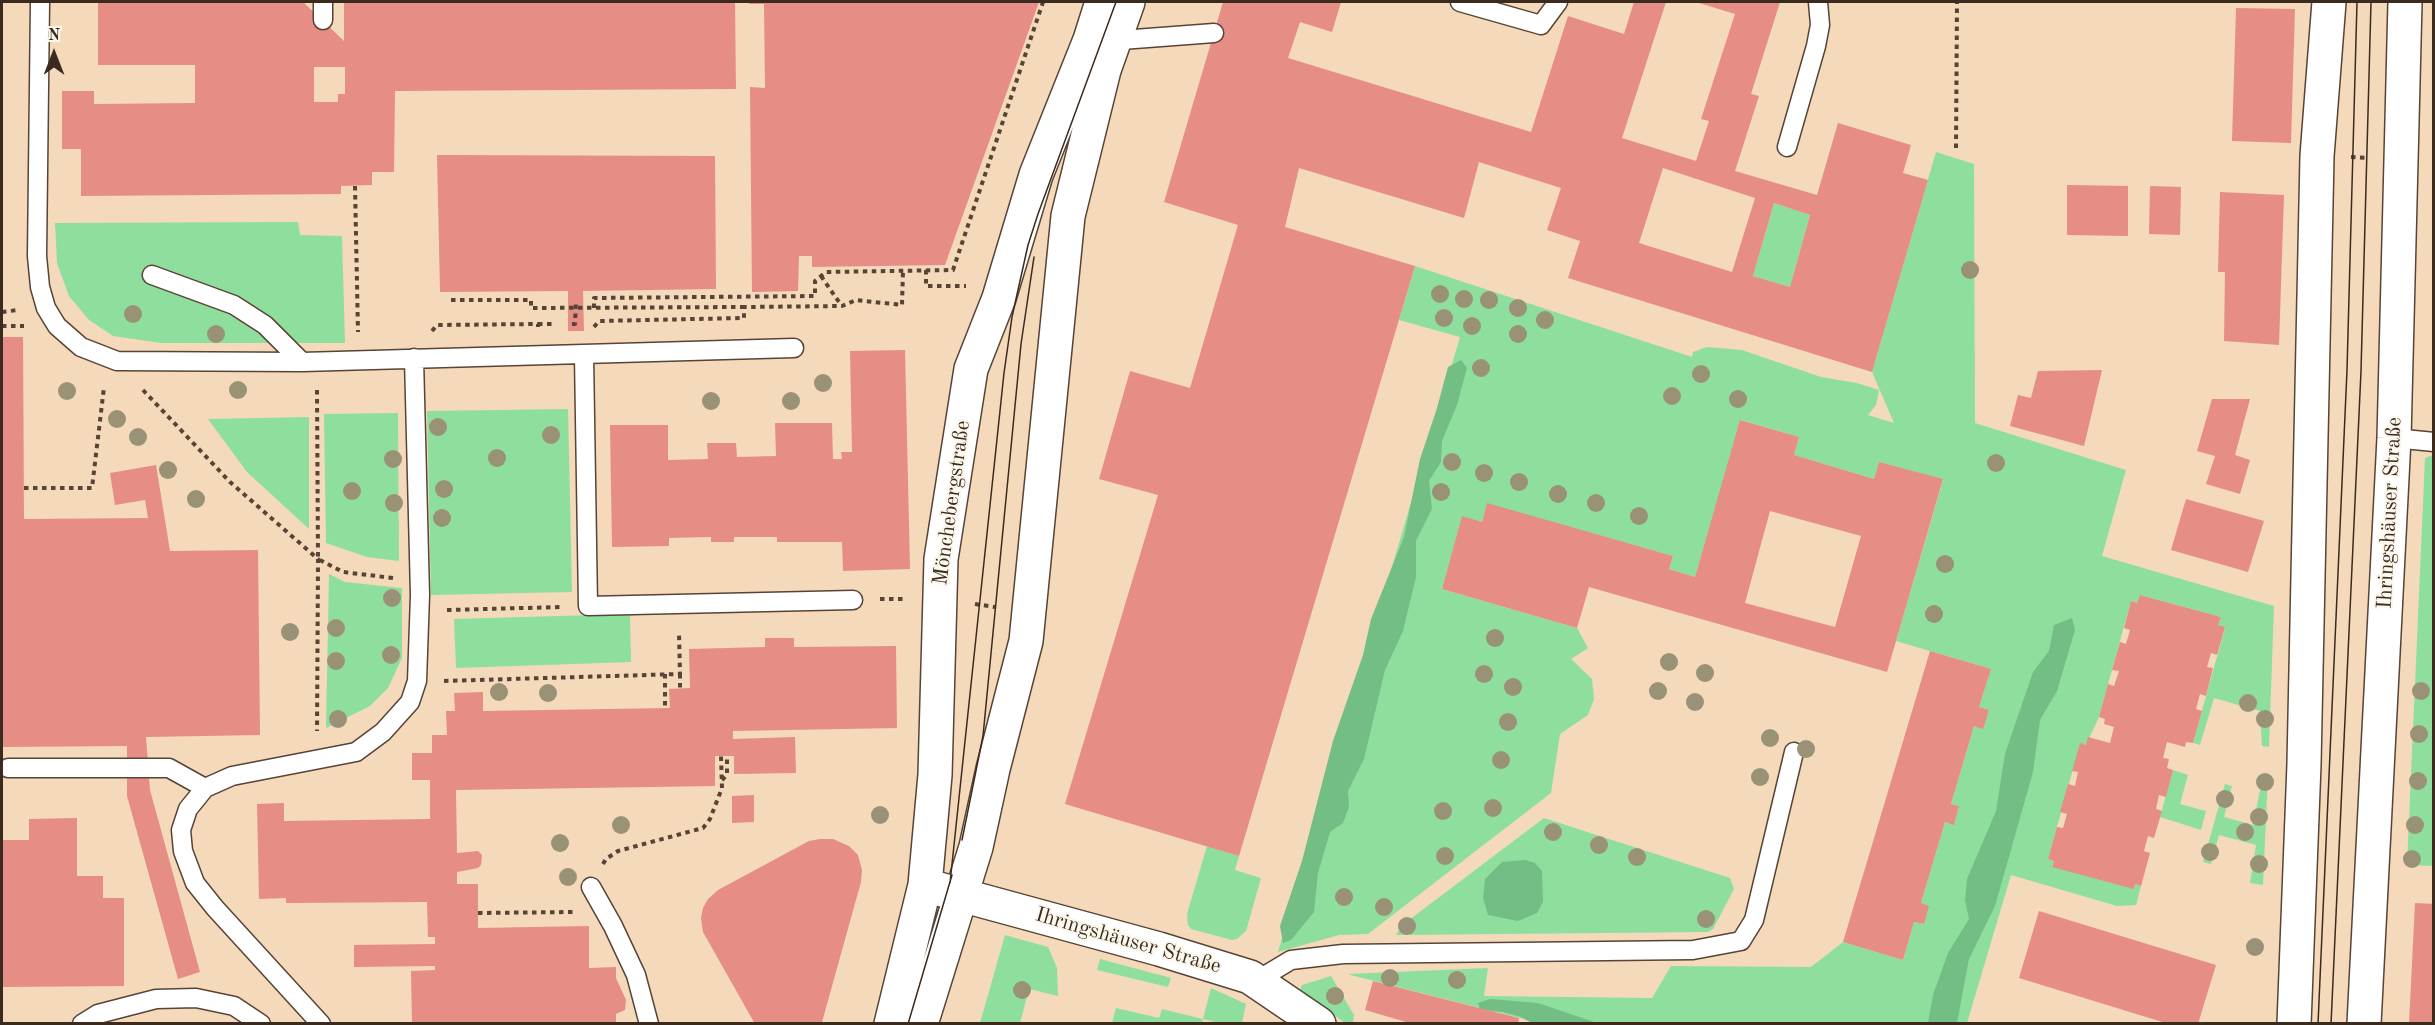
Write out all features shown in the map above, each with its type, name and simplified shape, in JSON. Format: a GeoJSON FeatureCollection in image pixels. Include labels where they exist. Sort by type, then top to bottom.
{"type":"FeatureCollection","features":[{"type":"Feature","properties":{"kind":"street","name":"Mönchebergstraße"},"geometry":{"type":"LineString","coordinates":[[921,1023],[976,848],[993,769],[1026,641],[1068,216],[1101,41],[1102,2]]}},
{"type":"Feature","properties":{"kind":"street","name":"Mönchebergstraße"},"geometry":{"type":"LineString","coordinates":[[891,1023],[926,885],[935,776],[941,560],[971,369],[999,298],[1036,175],[1101,41],[1128,2]]}},
{"type":"Feature","properties":{"kind":"street"},"geometry":{"type":"LineString","coordinates":[[2294,1023],[2302,836],[2317,156],[2329,2]]}},
{"type":"Feature","properties":{"kind":"street","name":"Ihringshäuser Straße"},"geometry":{"type":"LineString","coordinates":[[2364,1023],[2394,438],[2405,2]]}},
{"type":"Feature","properties":{"kind":"street","name":"Ihringshäuser Straße"},"geometry":{"type":"LineString","coordinates":[[926,885],[1159,949],[1250,977],[1319,1023]]}},
{"type":"Feature","properties":{"kind":"lane"},"geometry":{"type":"LineString","coordinates":[[40,2],[37,255],[40,287],[46,308],[57,326],[81,347],[117,361],[309,362],[794,348]]}},
{"type":"Feature","properties":{"kind":"lane"},"geometry":{"type":"LineString","coordinates":[[323,2],[323,20]]}},
{"type":"Feature","properties":{"kind":"lane"},"geometry":{"type":"LineString","coordinates":[[1460,2],[1542,25],[1558,2]]}},
{"type":"Feature","properties":{"kind":"lane"},"geometry":{"type":"LineString","coordinates":[[1787,147],[1816,46],[1820,25],[1818,2]]}},
{"type":"Feature","properties":{"kind":"lane"},"geometry":{"type":"LineString","coordinates":[[1101,41],[1214,33]]}},
{"type":"Feature","properties":{"kind":"lane"},"geometry":{"type":"LineString","coordinates":[[152,275],[234,305],[266,325],[309,362]]}},
{"type":"Feature","properties":{"kind":"lane"},"geometry":{"type":"LineString","coordinates":[[584,355],[588,606],[853,600]]}},
{"type":"Feature","properties":{"kind":"lane"},"geometry":{"type":"LineString","coordinates":[[321,1023],[215,908],[195,882],[183,851],[182,830],[188,809],[205,788],[232,776],[357,752],[383,732],[410,702],[417,681],[420,595],[414,358]]}},
{"type":"Feature","properties":{"kind":"lane"},"geometry":{"type":"LineString","coordinates":[[2394,438],[2433,442]]}},
{"type":"Feature","properties":{"kind":"lane"},"geometry":{"type":"LineString","coordinates":[[1256,981],[1291,960],[1342,954],[1693,950],[1741,941],[1754,920],[1794,752]]}},
{"type":"Feature","properties":{"kind":"lane"},"geometry":{"type":"LineString","coordinates":[[8,768],[169,768],[205,788]]}},
{"type":"Feature","properties":{"kind":"lane"},"geometry":{"type":"LineString","coordinates":[[591,887],[636,975],[650,1023]]}},
{"type":"Feature","properties":{"kind":"lane"},"geometry":{"type":"LineString","coordinates":[[82,1023],[98,1014],[156,999],[196,998],[234,1006],[261,1023]]}},
{"type":"Feature","properties":{"kind":"path"},"geometry":{"type":"LineString","coordinates":[[594,308],[594,298],[815,296],[815,281],[826,272],[953,270],[1042,2]]}},
{"type":"Feature","properties":{"kind":"path"},"geometry":{"type":"LineString","coordinates":[[1956,148],[1957,2]]}},
{"type":"Feature","properties":{"kind":"path"},"geometry":{"type":"LineString","coordinates":[[2317,156],[2402,158]]}},
{"type":"Feature","properties":{"kind":"path"},"geometry":{"type":"LineString","coordinates":[[355,186],[359,360]]}},
{"type":"Feature","properties":{"kind":"path"},"geometry":{"type":"LineString","coordinates":[[926,270],[926,286],[966,286],[967,278]]}},
{"type":"Feature","properties":{"kind":"path"},"geometry":{"type":"LineString","coordinates":[[451,300],[531,300],[531,308],[842,306],[856,300],[902,305],[903,271]]}},
{"type":"Feature","properties":{"kind":"path"},"geometry":{"type":"LineString","coordinates":[[821,276],[842,306]]}},
{"type":"Feature","properties":{"kind":"path"},"geometry":{"type":"LineString","coordinates":[[575,324],[576,301]]}},
{"type":"Feature","properties":{"kind":"path"},"geometry":{"type":"LineString","coordinates":[[589,334],[598,321],[744,318],[744,307]]}},
{"type":"Feature","properties":{"kind":"path"},"geometry":{"type":"LineString","coordinates":[[2,326],[24,326]]}},
{"type":"Feature","properties":{"kind":"path"},"geometry":{"type":"LineString","coordinates":[[24,488],[92,488],[104,383],[117,361],[230,482],[318,560],[343,572],[401,579],[443,610],[588,606]]}},
{"type":"Feature","properties":{"kind":"path"},"geometry":{"type":"LineString","coordinates":[[309,362],[318,560],[317,761]]}},
{"type":"Feature","properties":{"kind":"path"},"geometry":{"type":"LineString","coordinates":[[853,600],[940,599]]}},
{"type":"Feature","properties":{"kind":"path"},"geometry":{"type":"LineString","coordinates":[[679,605],[680,689]]}},
{"type":"Feature","properties":{"kind":"path"},"geometry":{"type":"LineString","coordinates":[[665,674],[665,708]]}},
{"type":"Feature","properties":{"kind":"path"},"geometry":{"type":"LineString","coordinates":[[417,681],[680,674]]}},
{"type":"Feature","properties":{"kind":"path"},"geometry":{"type":"LineString","coordinates":[[591,887],[606,859],[618,851],[703,828],[710,819],[722,788],[721,756]]}},
{"type":"Feature","properties":{"kind":"path"},"geometry":{"type":"LineString","coordinates":[[721,780],[727,775],[727,756]]}},
{"type":"Feature","properties":{"kind":"path"},"geometry":{"type":"LineString","coordinates":[[478,913],[605,912]]}},
{"type":"Feature","properties":{"kind":"green space"},"geometry":{"type":"Polygon","coordinates":[[[1936,152],[1974,164],[1975,423],[2126,470],[2102,556],[2274,606],[2269,747],[2262,746],[2260,711],[2214,698],[2200,745],[2193,743],[2225,628],[2218,625],[2221,617],[2140,595],[2137,603],[2131,601],[2099,717],[2086,745],[2080,744],[2048,859],[2054,861],[2052,866],[2134,888],[2135,884],[2141,886],[2136,905],[2117,906],[2011,875],[1967,1023],[1540,1023],[1347,974],[1488,968],[1484,996],[1652,998],[1671,966],[1811,967],[1843,942],[1903,960],[1914,922],[1924,924],[1921,903],[1945,822],[1954,824],[1959,806],[1951,804],[1974,726],[1983,728],[1989,710],[1979,707],[1991,669],[1896,641],[1943,480],[1879,462],[1874,479],[1794,455],[1799,437],[1741,420],[1695,577],[1669,569],[1673,556],[1487,504],[1482,522],[1462,517],[1442,589],[1577,628],[1588,648],[1571,659],[1592,679],[1594,699],[1588,715],[1560,734],[1551,793],[1368,934],[1339,935],[1278,952],[1460,337],[1399,320],[1415,266],[1692,357],[1693,352],[1707,347],[1742,350],[1821,377],[1857,383],[1879,390],[1876,405],[1868,415],[1894,423],[1872,372],[1936,152]]]}},
{"type":"Feature","properties":{"kind":"green space"},"geometry":{"type":"Polygon","coordinates":[[[1774,203],[1810,215],[1790,287],[1753,276],[1774,203]]]}},
{"type":"Feature","properties":{"kind":"green space"},"geometry":{"type":"Polygon","coordinates":[[[298,222],[300,235],[342,236],[345,343],[161,343],[113,336],[89,320],[69,296],[57,263],[55,223],[298,222]]]}},
{"type":"Feature","properties":{"kind":"green space"},"geometry":{"type":"Polygon","coordinates":[[[1461,360],[1467,368],[1457,405],[1442,441],[1441,462],[1429,481],[1432,509],[1416,541],[1416,577],[1403,631],[1385,670],[1364,759],[1348,791],[1349,807],[1343,823],[1330,832],[1318,873],[1314,912],[1291,940],[1283,943],[1280,926],[1302,861],[1333,741],[1363,655],[1371,619],[1404,537],[1420,459],[1448,367],[1461,360]]]}},
{"type":"Feature","properties":{"kind":"green space"},"geometry":{"type":"Polygon","coordinates":[[[568,409],[572,592],[431,595],[427,411],[568,409]]]}},
{"type":"Feature","properties":{"kind":"green space"},"geometry":{"type":"Polygon","coordinates":[[[398,413],[399,561],[367,557],[326,543],[324,414],[398,413]]]}},
{"type":"Feature","properties":{"kind":"green space"},"geometry":{"type":"Polygon","coordinates":[[[309,417],[309,529],[247,472],[208,419],[309,417]]]}},
{"type":"Feature","properties":{"kind":"green space"},"geometry":{"type":"Polygon","coordinates":[[[2433,455],[2433,866],[2407,865],[2425,458],[2433,455]]]}},
{"type":"Feature","properties":{"kind":"green space"},"geometry":{"type":"Polygon","coordinates":[[[329,574],[345,582],[402,588],[402,658],[388,688],[370,706],[326,728],[329,574]]]}},
{"type":"Feature","properties":{"kind":"green space"},"geometry":{"type":"Polygon","coordinates":[[[630,614],[631,662],[456,668],[454,619],[630,614]]]}},
{"type":"Feature","properties":{"kind":"green space"},"geometry":{"type":"Polygon","coordinates":[[[2072,618],[2075,630],[2057,691],[2040,720],[2033,772],[1995,906],[1969,959],[1957,1023],[1928,1023],[1933,995],[1948,953],[1969,919],[1965,900],[1967,879],[1996,811],[2005,754],[2033,672],[2049,651],[2054,625],[2072,618]]]}},
{"type":"Feature","properties":{"kind":"green space"},"geometry":{"type":"Polygon","coordinates":[[[2173,770],[2188,775],[2180,804],[2206,811],[2201,830],[2160,817],[2173,770]]]}},
{"type":"Feature","properties":{"kind":"green space"},"geometry":{"type":"Polygon","coordinates":[[[2263,775],[2268,775],[2263,885],[2250,883],[2256,845],[2219,835],[2211,864],[2203,862],[2225,784],[2232,786],[2224,817],[2253,825],[2263,775]]]}},
{"type":"Feature","properties":{"kind":"green space"},"geometry":{"type":"Polygon","coordinates":[[[1544,818],[1730,878],[1734,889],[1713,929],[1708,932],[1396,935],[1401,926],[1544,818]]]}},
{"type":"Feature","properties":{"kind":"green space"},"geometry":{"type":"Polygon","coordinates":[[[1207,846],[1239,856],[1235,870],[1261,878],[1246,931],[1237,939],[1232,940],[1191,929],[1188,925],[1187,914],[1207,846]]]}},
{"type":"Feature","properties":{"kind":"green space"},"geometry":{"type":"Polygon","coordinates":[[[1525,860],[1535,863],[1542,871],[1543,902],[1537,913],[1518,921],[1488,915],[1483,898],[1485,879],[1502,862],[1525,860]]]}},
{"type":"Feature","properties":{"kind":"green space"},"geometry":{"type":"Polygon","coordinates":[[[1005,935],[1048,947],[1057,968],[1058,996],[1029,989],[1020,1023],[980,1023],[1005,935]]]}},
{"type":"Feature","properties":{"kind":"green space"},"geometry":{"type":"Polygon","coordinates":[[[1100,959],[1171,978],[1168,987],[1097,970],[1100,959]]]}},
{"type":"Feature","properties":{"kind":"green space"},"geometry":{"type":"Polygon","coordinates":[[[1331,976],[1354,1015],[1353,1023],[1345,1023],[1300,990],[1302,985],[1331,976]]]}},
{"type":"Feature","properties":{"kind":"green space"},"geometry":{"type":"Polygon","coordinates":[[[1211,988],[1246,1004],[1242,1023],[1219,1023],[1203,1019],[1211,988]]]}},
{"type":"Feature","properties":{"kind":"green space"},"geometry":{"type":"Polygon","coordinates":[[[1490,999],[1538,1003],[1597,1023],[1532,1023],[1503,1012],[1480,1010],[1478,1003],[1490,999]]]}},
{"type":"Feature","properties":{"kind":"green space"},"geometry":{"type":"Polygon","coordinates":[[[1116,1008],[1159,1018],[1162,1009],[1203,1019],[1202,1024],[1112,1023],[1116,1008]]]}},
{"type":"Feature","properties":{"kind":"building"},"geometry":{"type":"Polygon","coordinates":[[[98,2],[303,2],[344,41],[344,2],[735,2],[736,89],[395,91],[394,172],[372,172],[372,185],[341,186],[341,194],[81,196],[81,149],[62,149],[62,91],[94,91],[94,104],[195,103],[195,65],[98,65],[98,2]],[[314,67],[314,102],[338,102],[338,94],[345,94],[345,67],[314,67]]]}},
{"type":"Feature","properties":{"kind":"building"},"geometry":{"type":"Polygon","coordinates":[[[749,2],[1039,2],[945,265],[812,267],[812,256],[799,256],[798,291],[752,292],[750,87],[765,88],[764,4],[749,4],[749,2]]]}},
{"type":"Feature","properties":{"kind":"building"},"geometry":{"type":"Polygon","coordinates":[[[1223,2],[1341,2],[1332,32],[1300,22],[1288,58],[1531,132],[1568,16],[1624,34],[1634,2],[1666,2],[1622,138],[1696,161],[1709,121],[1701,119],[1735,14],[1696,2],[1780,2],[1751,94],[1759,96],[1735,171],[1817,195],[1838,123],[1911,145],[1903,173],[1928,180],[1872,372],[1568,278],[1580,241],[1547,230],[1561,188],[1479,162],[1464,218],[1299,168],[1285,227],[1415,266],[1239,856],[1065,804],[1158,495],[1099,479],[1130,371],[1190,388],[1238,225],[1164,202],[1223,2]],[[1663,168],[1639,243],[1732,272],[1755,198],[1663,168]],[[1774,203],[1753,276],[1790,287],[1810,215],[1774,203]]]}},
{"type":"Feature","properties":{"kind":"building"},"geometry":{"type":"Polygon","coordinates":[[[2236,8],[2295,9],[2291,143],[2232,141],[2236,8]]]}},
{"type":"Feature","properties":{"kind":"building"},"geometry":{"type":"Polygon","coordinates":[[[437,155],[715,156],[716,289],[583,291],[584,331],[568,331],[568,291],[440,292],[437,155]]]}},
{"type":"Feature","properties":{"kind":"building"},"geometry":{"type":"Polygon","coordinates":[[[2067,185],[2128,186],[2128,236],[2067,235],[2067,185]]]}},
{"type":"Feature","properties":{"kind":"building"},"geometry":{"type":"Polygon","coordinates":[[[2150,186],[2181,187],[2180,235],[2149,234],[2150,186]]]}},
{"type":"Feature","properties":{"kind":"building"},"geometry":{"type":"Polygon","coordinates":[[[2220,192],[2284,195],[2279,345],[2224,341],[2225,272],[2218,272],[2220,192]]]}},
{"type":"Feature","properties":{"kind":"building"},"geometry":{"type":"Polygon","coordinates":[[[2,337],[23,337],[24,519],[148,518],[145,500],[115,505],[110,473],[156,465],[170,551],[258,550],[260,735],[146,737],[150,790],[200,972],[178,979],[127,796],[127,746],[2,747],[2,337]]]}},
{"type":"Feature","properties":{"kind":"building"},"geometry":{"type":"Polygon","coordinates":[[[905,350],[910,569],[843,571],[842,542],[777,542],[777,537],[734,537],[734,542],[711,542],[711,537],[669,538],[669,546],[612,547],[610,425],[668,425],[668,460],[708,459],[707,443],[736,443],[737,457],[776,456],[775,423],[832,423],[833,459],[842,459],[841,452],[852,452],[850,351],[905,350]]]}},
{"type":"Feature","properties":{"kind":"building"},"geometry":{"type":"Polygon","coordinates":[[[2102,370],[2084,446],[2010,426],[2018,395],[2031,398],[2038,371],[2102,370]]]}},
{"type":"Feature","properties":{"kind":"building"},"geometry":{"type":"Polygon","coordinates":[[[2212,399],[2250,399],[2235,455],[2250,460],[2240,494],[2206,484],[2215,456],[2197,451],[2212,399]]]}},
{"type":"Feature","properties":{"kind":"building"},"geometry":{"type":"Polygon","coordinates":[[[1740,420],[1799,437],[1794,455],[1874,479],[1879,462],[1943,479],[1887,672],[1589,587],[1577,628],[1442,589],[1462,516],[1482,522],[1487,503],[1673,556],[1669,569],[1695,577],[1740,420]],[[1770,511],[1745,603],[1835,627],[1861,536],[1770,511]]]}},
{"type":"Feature","properties":{"kind":"building"},"geometry":{"type":"Polygon","coordinates":[[[2186,499],[2264,521],[2248,572],[2171,550],[2186,499]]]}},
{"type":"Feature","properties":{"kind":"building"},"geometry":{"type":"Polygon","coordinates":[[[2140,595],[2221,617],[2218,625],[2225,627],[2217,655],[2211,653],[2207,667],[2213,668],[2206,696],[2200,694],[2196,709],[2202,711],[2193,743],[2186,742],[2185,747],[2167,742],[2163,758],[2169,759],[2167,768],[2173,770],[2166,797],[2159,795],[2156,809],[2162,811],[2154,838],[2148,836],[2144,851],[2150,853],[2141,886],[2135,884],[2134,889],[2052,867],[2054,861],[2048,859],[2057,827],[2063,828],[2067,814],[2060,812],[2068,784],[2075,786],[2078,772],[2072,771],[2080,743],[2086,745],[2088,737],[2110,743],[2114,727],[2104,724],[2105,719],[2099,717],[2108,684],[2114,686],[2119,671],[2112,670],[2120,642],[2126,644],[2130,630],[2124,628],[2131,601],[2137,603],[2140,595]]]}},
{"type":"Feature","properties":{"kind":"building"},"geometry":{"type":"Polygon","coordinates":[[[765,638],[794,638],[794,647],[896,646],[897,728],[733,731],[733,739],[795,737],[796,773],[734,774],[734,756],[715,756],[715,786],[456,790],[457,853],[478,851],[482,855],[481,865],[478,868],[457,872],[457,884],[478,884],[478,928],[589,926],[589,968],[616,967],[616,978],[626,1000],[625,1010],[616,1014],[616,1024],[412,1024],[411,971],[435,970],[435,966],[354,967],[354,945],[435,944],[435,937],[428,937],[427,902],[286,903],[286,898],[259,899],[257,804],[284,803],[284,821],[430,819],[430,780],[412,780],[412,753],[432,753],[432,735],[447,735],[446,711],[455,711],[454,693],[483,692],[483,711],[670,708],[669,689],[690,688],[689,649],[765,647],[765,638]]]}},
{"type":"Feature","properties":{"kind":"building"},"geometry":{"type":"Polygon","coordinates":[[[1930,651],[1991,669],[1979,707],[1989,710],[1983,729],[1974,726],[1951,804],[1959,806],[1954,825],[1945,822],[1921,903],[1929,906],[1924,924],[1914,922],[1903,960],[1843,942],[1930,651]]]}},
{"type":"Feature","properties":{"kind":"building"},"geometry":{"type":"Polygon","coordinates":[[[754,795],[754,822],[732,823],[732,796],[754,795]]]}},
{"type":"Feature","properties":{"kind":"building"},"geometry":{"type":"Polygon","coordinates":[[[77,818],[77,876],[103,876],[103,898],[124,898],[124,986],[2,987],[2,840],[29,840],[29,819],[77,818]]]}},
{"type":"Feature","properties":{"kind":"building"},"geometry":{"type":"Polygon","coordinates":[[[833,839],[849,846],[858,855],[862,870],[861,882],[822,1022],[755,1024],[703,932],[701,918],[703,908],[708,899],[718,890],[809,841],[833,839]]]}},
{"type":"Feature","properties":{"kind":"building"},"geometry":{"type":"Polygon","coordinates":[[[2415,903],[2434,904],[2434,1024],[2409,1024],[2415,903]]]}},
{"type":"Feature","properties":{"kind":"building"},"geometry":{"type":"Polygon","coordinates":[[[2039,911],[2216,965],[2198,1024],[2169,1024],[2019,978],[2039,911]]]}},
{"type":"Feature","properties":{"kind":"building"},"geometry":{"type":"Polygon","coordinates":[[[1373,981],[1519,1018],[1518,1024],[1413,1024],[1365,1010],[1373,981]]]}},
{"type":"Feature","properties":{"kind":"tram line"},"geometry":{"type":"LineString","coordinates":[[950,883],[1004,373],[1012,317],[1028,245],[1038,214],[1116,2]]}},
{"type":"Feature","properties":{"kind":"tram line"},"geometry":{"type":"LineString","coordinates":[[2318,1024],[2347,370],[2357,2]]}},
{"type":"Feature","properties":{"kind":"tram line"},"geometry":{"type":"LineString","coordinates":[[2331,1024],[2361,371],[2371,2]]}},
{"type":"Feature","properties":{"kind":"tram line"},"geometry":{"type":"LineString","coordinates":[[962,840],[983,736],[1021,344],[1034,257]]}},
{"type":"Feature","properties":{"kind":"tram line"},"geometry":{"type":"LineString","coordinates":[[908,1024],[952,875]]}}]}
